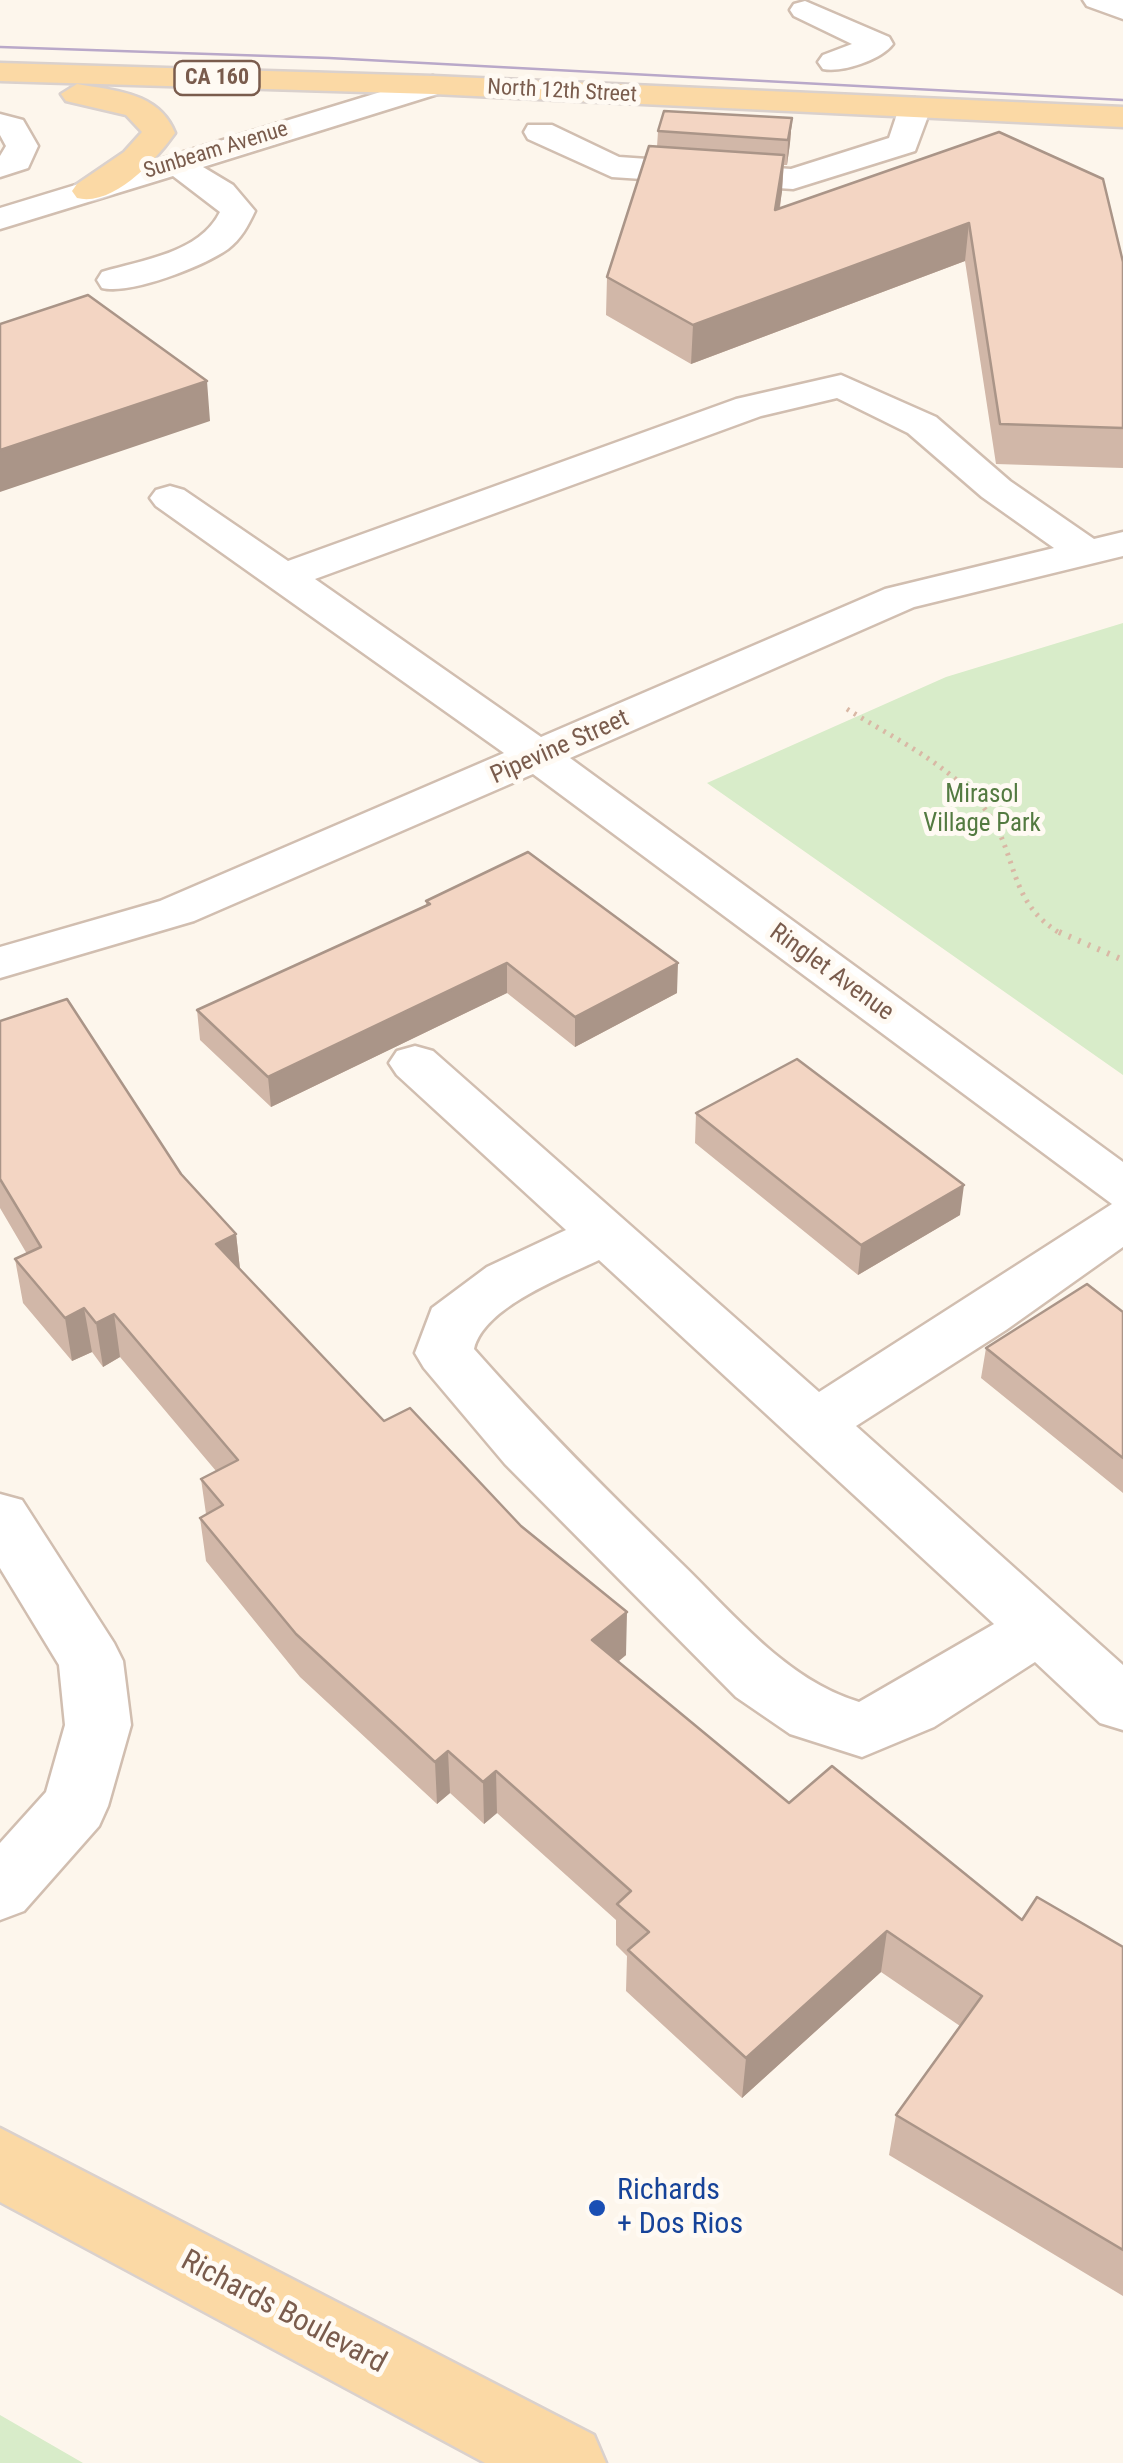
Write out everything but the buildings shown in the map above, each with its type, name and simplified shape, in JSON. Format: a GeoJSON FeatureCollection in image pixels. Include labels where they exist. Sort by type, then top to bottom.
{"type":"FeatureCollection","features":[{"type":"Feature","properties":{"kind":"main road","name":"North 12th Street"},"geometry":{"type":"LineString","coordinates":[[0,72],[433,86],[1123,117]]}},
{"type":"Feature","properties":{"kind":"main road"},"geometry":{"type":"LineString","coordinates":[[0,85],[109,100],[150,116],[159,133],[153,144],[88,191]]}},
{"type":"Feature","properties":{"kind":"main road","name":"Richards Boulevard"},"geometry":{"type":"LineString","coordinates":[[0,2163],[566,2463]]}},
{"type":"Feature","properties":{"kind":"street"},"geometry":{"type":"LineString","coordinates":[[834,62],[878,44],[805,10],[836,0]]}},
{"type":"Feature","properties":{"kind":"street"},"geometry":{"type":"LineString","coordinates":[[1098,0],[1123,10]]}},
{"type":"Feature","properties":{"kind":"street","name":"Sunbeam Avenue"},"geometry":{"type":"LineString","coordinates":[[0,219],[433,86]]}},
{"type":"Feature","properties":{"kind":"street"},"geometry":{"type":"LineString","coordinates":[[540,132],[612,167],[793,179],[903,144],[915,108]]}},
{"type":"Feature","properties":{"kind":"street"},"geometry":{"type":"LineString","coordinates":[[0,124],[12,127],[22,146],[16,162],[0,167]]}},
{"type":"Feature","properties":{"kind":"street"},"geometry":{"type":"LineString","coordinates":[[115,280],[206,248],[233,229],[238,211],[221,192],[176,164]]}},
{"type":"Feature","properties":{"kind":"street"},"geometry":{"type":"LineString","coordinates":[[285,576],[749,407],[841,386],[922,425],[996,489],[1105,549]]}},
{"type":"Feature","properties":{"kind":"street","name":"Ringlet Avenue"},"geometry":{"type":"LineString","coordinates":[[170,498],[540,758],[1123,1189]]}},
{"type":"Feature","properties":{"kind":"street","name":"Pipevine Street"},"geometry":{"type":"LineString","coordinates":[[0,963],[177,912],[540,758],[900,598],[1105,549]]}},
{"type":"Feature","properties":{"kind":"street"},"geometry":{"type":"LineString","coordinates":[[416,1063],[1123,1704]]}},
{"type":"Feature","properties":{"kind":"street"},"geometry":{"type":"LineString","coordinates":[[815,1424],[986,1316],[1123,1220]]}},
{"type":"Feature","properties":{"kind":"street"},"geometry":{"type":"LineString","coordinates":[[605,1234],[507,1281],[452,1322],[444,1352],[526,1448],[759,1678],[813,1714],[862,1730],[911,1708],[1039,1628]]}},
{"type":"Feature","properties":{"kind":"street"},"geometry":{"type":"LineString","coordinates":[[0,1517],[92,1661],[98,1725],[75,1806],[0,1890]]}},
{"type":"Feature","properties":{"kind":"path"},"geometry":{"type":"LineString","coordinates":[[847,709],[936,766],[982,805],[1000,836],[1029,910],[1083,946],[1123,960]]}},
{"type":"Feature","properties":{"kind":"green space","name":"Mirasol Village Park"},"geometry":{"type":"Polygon","coordinates":[[[1123,623],[1123,1075],[707,783],[946,677],[1123,623]]]}},
{"type":"Feature","properties":{"kind":"green space"},"geometry":{"type":"Polygon","coordinates":[[[0,2415],[83,2463],[0,2463],[0,2415]]]}},
{"type":"Feature","properties":{"kind":"tram line"},"geometry":{"type":"LineString","coordinates":[[0,47],[329,58],[1123,100]]}},
{"type":"Feature","properties":{"kind":"place","name":"Richards + Dos Rios"},"geometry":{"type":"Point","coordinates":[597,2208]}}]}
